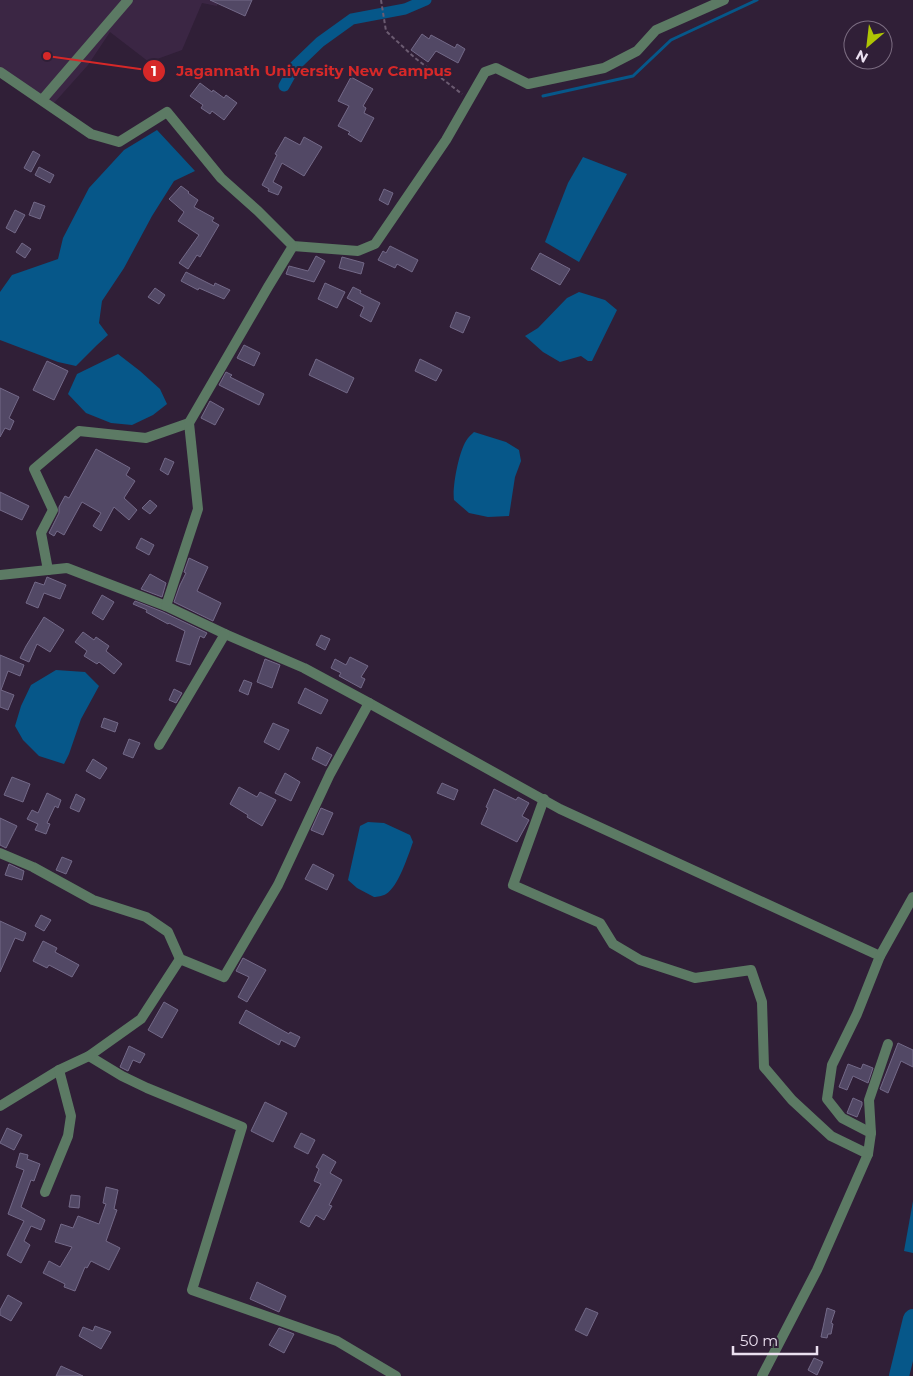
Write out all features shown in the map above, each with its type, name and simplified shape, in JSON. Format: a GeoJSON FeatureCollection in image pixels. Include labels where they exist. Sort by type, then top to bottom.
{"type":"FeatureCollection","features":[{"type":"Feature","properties":{"kind":"street"},"geometry":{"type":"LineString","coordinates":[[42,100],[128,0]]}},
{"type":"Feature","properties":{"kind":"street"},"geometry":{"type":"LineString","coordinates":[[0,72],[92,134],[119,142],[167,112],[221,178],[293,246],[358,251],[375,244],[446,140],[485,72],[496,68],[528,84],[604,68],[637,51],[656,30],[724,0]]}},
{"type":"Feature","properties":{"kind":"street"},"geometry":{"type":"LineString","coordinates":[[166,606],[198,509],[189,423],[293,246]]}},
{"type":"Feature","properties":{"kind":"street"},"geometry":{"type":"LineString","coordinates":[[48,570],[41,533],[53,510],[34,469],[79,432],[146,438],[189,423]]}},
{"type":"Feature","properties":{"kind":"street"},"geometry":{"type":"LineString","coordinates":[[0,574],[67,568],[166,606],[304,668],[560,809],[880,956]]}},
{"type":"Feature","properties":{"kind":"street"},"geometry":{"type":"LineString","coordinates":[[159,745],[225,634]]}},
{"type":"Feature","properties":{"kind":"street"},"geometry":{"type":"LineString","coordinates":[[0,853],[33,866],[93,900],[146,917],[168,932],[180,959],[224,977],[278,885],[330,774],[369,703]]}},
{"type":"Feature","properties":{"kind":"street"},"geometry":{"type":"LineString","coordinates":[[544,800],[513,885],[600,923],[613,944],[640,960],[695,978],[751,970],[762,1002],[764,1067],[792,1100],[832,1136],[868,1154]]}},
{"type":"Feature","properties":{"kind":"street"},"geometry":{"type":"LineString","coordinates":[[871,1134],[842,1118],[827,1098],[832,1065],[857,1014],[880,956],[913,897]]}},
{"type":"Feature","properties":{"kind":"street"},"geometry":{"type":"LineString","coordinates":[[0,1106],[59,1070],[89,1056],[140,1019],[180,959]]}},
{"type":"Feature","properties":{"kind":"street"},"geometry":{"type":"LineString","coordinates":[[762,1376],[817,1270],[868,1154],[871,1134],[869,1100],[888,1044]]}},
{"type":"Feature","properties":{"kind":"street"},"geometry":{"type":"LineString","coordinates":[[89,1056],[146,1088],[242,1127],[192,1290],[337,1341],[396,1376]]}},
{"type":"Feature","properties":{"kind":"street"},"geometry":{"type":"LineString","coordinates":[[45,1192],[68,1136],[70,1116],[59,1070]]}},
{"type":"Feature","properties":{"kind":"path"},"geometry":{"type":"LineString","coordinates":[[381,0],[386,31],[415,58],[468,99]]}},
{"type":"Feature","properties":{"kind":"shaded area"},"geometry":{"type":"Polygon","coordinates":[[[0,0],[219,0],[217,6],[202,3],[182,50],[149,62],[110,32],[88,65],[54,103],[0,77],[0,0]]]}},
{"type":"Feature","properties":{"kind":"water"},"geometry":{"type":"Polygon","coordinates":[[[157,130],[195,171],[174,181],[152,216],[124,268],[102,301],[99,323],[108,335],[76,366],[58,362],[0,340],[0,292],[12,275],[58,259],[63,238],[89,188],[124,150],[157,130]]]}},
{"type":"Feature","properties":{"kind":"water"},"geometry":{"type":"Polygon","coordinates":[[[583,157],[627,174],[579,262],[545,242],[568,183],[583,157]]]}},
{"type":"Feature","properties":{"kind":"water"},"geometry":{"type":"Polygon","coordinates":[[[579,292],[605,300],[617,310],[592,361],[588,361],[581,356],[560,362],[543,352],[525,336],[538,328],[567,298],[579,292]]]}},
{"type":"Feature","properties":{"kind":"water"},"geometry":{"type":"Polygon","coordinates":[[[118,354],[160,389],[167,404],[153,415],[132,425],[111,423],[86,413],[68,394],[77,374],[118,354]]]}},
{"type":"Feature","properties":{"kind":"water"},"geometry":{"type":"Polygon","coordinates":[[[474,432],[506,442],[519,450],[521,461],[515,477],[509,516],[488,517],[469,513],[454,500],[455,479],[463,446],[474,432]]]}},
{"type":"Feature","properties":{"kind":"water"},"geometry":{"type":"Polygon","coordinates":[[[56,670],[85,672],[99,686],[81,719],[64,764],[39,756],[23,740],[15,726],[21,706],[31,685],[56,670]]]}},
{"type":"Feature","properties":{"kind":"water"},"geometry":{"type":"Polygon","coordinates":[[[368,822],[384,823],[410,835],[413,842],[395,885],[386,894],[377,897],[357,888],[348,880],[360,826],[368,822]]]}},
{"type":"Feature","properties":{"kind":"water"},"geometry":{"type":"Polygon","coordinates":[[[913,1201],[913,1253],[904,1251],[913,1201]]]}},
{"type":"Feature","properties":{"kind":"building"},"geometry":{"type":"Polygon","coordinates":[[[210,0],[252,0],[245,16],[210,0]]]}},
{"type":"Feature","properties":{"kind":"building"},"geometry":{"type":"Polygon","coordinates":[[[422,34],[429,39],[431,35],[455,48],[457,44],[465,49],[458,63],[436,51],[428,62],[411,50],[422,34]]]}},
{"type":"Feature","properties":{"kind":"building"},"geometry":{"type":"Polygon","coordinates":[[[351,77],[373,89],[363,106],[366,108],[364,113],[374,118],[361,142],[348,134],[350,132],[338,126],[349,106],[338,101],[351,77]]]}},
{"type":"Feature","properties":{"kind":"building"},"geometry":{"type":"Polygon","coordinates":[[[200,83],[212,92],[213,90],[224,98],[226,95],[237,103],[224,120],[212,111],[210,114],[201,108],[203,105],[190,96],[200,83]]]}},
{"type":"Feature","properties":{"kind":"building"},"geometry":{"type":"Polygon","coordinates":[[[285,137],[300,145],[304,137],[322,147],[304,176],[282,163],[273,182],[282,187],[278,195],[268,191],[269,189],[262,185],[277,155],[275,154],[285,137]]]}},
{"type":"Feature","properties":{"kind":"building"},"geometry":{"type":"Polygon","coordinates":[[[33,151],[40,155],[31,172],[24,168],[33,151]]]}},
{"type":"Feature","properties":{"kind":"building"},"geometry":{"type":"Polygon","coordinates":[[[39,167],[54,175],[50,183],[35,175],[39,167]]]}},
{"type":"Feature","properties":{"kind":"building"},"geometry":{"type":"Polygon","coordinates":[[[181,186],[198,200],[194,207],[214,218],[212,221],[219,225],[200,257],[197,255],[188,269],[179,263],[199,235],[178,221],[184,212],[169,199],[181,186]]]}},
{"type":"Feature","properties":{"kind":"building"},"geometry":{"type":"Polygon","coordinates":[[[384,189],[393,193],[388,205],[379,200],[384,189]]]}},
{"type":"Feature","properties":{"kind":"building"},"geometry":{"type":"Polygon","coordinates":[[[34,202],[45,206],[40,219],[29,215],[34,202]]]}},
{"type":"Feature","properties":{"kind":"building"},"geometry":{"type":"Polygon","coordinates":[[[15,210],[25,215],[15,233],[6,228],[15,210]]]}},
{"type":"Feature","properties":{"kind":"building"},"geometry":{"type":"Polygon","coordinates":[[[22,243],[31,249],[25,258],[16,252],[22,243]]]}},
{"type":"Feature","properties":{"kind":"building"},"geometry":{"type":"Polygon","coordinates":[[[390,246],[418,260],[412,272],[397,264],[395,268],[378,260],[383,251],[386,253],[390,246]]]}},
{"type":"Feature","properties":{"kind":"building"},"geometry":{"type":"Polygon","coordinates":[[[540,253],[570,269],[560,285],[531,269],[540,253]]]}},
{"type":"Feature","properties":{"kind":"building"},"geometry":{"type":"Polygon","coordinates":[[[316,256],[325,261],[314,282],[286,274],[289,266],[308,271],[316,256]]]}},
{"type":"Feature","properties":{"kind":"building"},"geometry":{"type":"Polygon","coordinates":[[[342,257],[364,263],[361,274],[339,268],[342,257]]]}},
{"type":"Feature","properties":{"kind":"building"},"geometry":{"type":"Polygon","coordinates":[[[186,272],[214,286],[215,283],[230,290],[224,299],[199,288],[198,290],[181,281],[186,272]]]}},
{"type":"Feature","properties":{"kind":"building"},"geometry":{"type":"Polygon","coordinates":[[[325,283],[345,292],[337,308],[318,299],[325,283]]]}},
{"type":"Feature","properties":{"kind":"building"},"geometry":{"type":"Polygon","coordinates":[[[353,287],[361,291],[360,293],[380,303],[371,322],[360,316],[364,307],[347,298],[353,287]]]}},
{"type":"Feature","properties":{"kind":"building"},"geometry":{"type":"Polygon","coordinates":[[[155,288],[165,295],[159,304],[148,297],[155,288]]]}},
{"type":"Feature","properties":{"kind":"building"},"geometry":{"type":"Polygon","coordinates":[[[456,312],[470,317],[463,333],[450,327],[456,312]]]}},
{"type":"Feature","properties":{"kind":"building"},"geometry":{"type":"Polygon","coordinates":[[[244,345],[260,353],[254,366],[237,358],[244,345]]]}},
{"type":"Feature","properties":{"kind":"building"},"geometry":{"type":"Polygon","coordinates":[[[316,359],[354,378],[347,393],[309,375],[316,359]]]}},
{"type":"Feature","properties":{"kind":"building"},"geometry":{"type":"Polygon","coordinates":[[[420,359],[442,370],[436,381],[415,371],[420,359]]]}},
{"type":"Feature","properties":{"kind":"building"},"geometry":{"type":"Polygon","coordinates":[[[47,361],[68,371],[54,400],[33,390],[47,361]]]}},
{"type":"Feature","properties":{"kind":"building"},"geometry":{"type":"Polygon","coordinates":[[[226,372],[232,375],[230,377],[264,394],[259,405],[219,385],[226,372]]]}},
{"type":"Feature","properties":{"kind":"building"},"geometry":{"type":"Polygon","coordinates":[[[0,388],[19,397],[9,418],[14,421],[10,430],[5,428],[0,437],[0,388]]]}},
{"type":"Feature","properties":{"kind":"building"},"geometry":{"type":"Polygon","coordinates":[[[210,401],[224,409],[215,425],[201,418],[210,401]]]}},
{"type":"Feature","properties":{"kind":"building"},"geometry":{"type":"Polygon","coordinates":[[[96,449],[130,468],[126,475],[135,481],[124,498],[137,510],[129,520],[114,507],[101,531],[93,526],[101,513],[82,502],[64,535],[57,531],[54,536],[49,533],[59,513],[59,507],[65,496],[69,498],[96,449]]]}},
{"type":"Feature","properties":{"kind":"building"},"geometry":{"type":"Polygon","coordinates":[[[165,458],[174,462],[168,475],[160,470],[165,458]]]}},
{"type":"Feature","properties":{"kind":"building"},"geometry":{"type":"Polygon","coordinates":[[[0,492],[29,506],[22,520],[0,510],[0,492]]]}},
{"type":"Feature","properties":{"kind":"building"},"geometry":{"type":"Polygon","coordinates":[[[150,500],[157,506],[150,514],[142,508],[150,500]]]}},
{"type":"Feature","properties":{"kind":"building"},"geometry":{"type":"Polygon","coordinates":[[[141,538],[154,545],[149,555],[136,548],[141,538]]]}},
{"type":"Feature","properties":{"kind":"building"},"geometry":{"type":"Polygon","coordinates":[[[189,558],[208,567],[197,591],[221,603],[213,621],[174,602],[186,573],[184,572],[189,558]]]}},
{"type":"Feature","properties":{"kind":"building"},"geometry":{"type":"Polygon","coordinates":[[[150,574],[166,583],[162,597],[141,589],[150,574]]]}},
{"type":"Feature","properties":{"kind":"building"},"geometry":{"type":"Polygon","coordinates":[[[47,577],[66,585],[60,599],[44,593],[38,608],[26,603],[35,582],[44,585],[47,577]]]}},
{"type":"Feature","properties":{"kind":"building"},"geometry":{"type":"Polygon","coordinates":[[[102,595],[114,602],[103,620],[92,613],[102,595]]]}},
{"type":"Feature","properties":{"kind":"building"},"geometry":{"type":"Polygon","coordinates":[[[135,601],[207,633],[204,638],[200,636],[190,665],[176,661],[185,631],[146,612],[147,610],[133,604],[135,601]]]}},
{"type":"Feature","properties":{"kind":"building"},"geometry":{"type":"Polygon","coordinates":[[[44,617],[64,630],[50,652],[37,644],[29,662],[20,658],[26,646],[44,617]]]}},
{"type":"Feature","properties":{"kind":"building"},"geometry":{"type":"Polygon","coordinates":[[[83,632],[94,640],[96,637],[109,646],[106,651],[122,664],[114,674],[99,662],[97,664],[84,656],[87,651],[75,642],[83,632]]]}},
{"type":"Feature","properties":{"kind":"building"},"geometry":{"type":"Polygon","coordinates":[[[321,635],[330,639],[325,650],[316,645],[321,635]]]}},
{"type":"Feature","properties":{"kind":"building"},"geometry":{"type":"Polygon","coordinates":[[[0,655],[24,665],[20,676],[8,671],[1,690],[14,695],[8,710],[0,707],[0,655]]]}},
{"type":"Feature","properties":{"kind":"building"},"geometry":{"type":"Polygon","coordinates":[[[350,657],[368,666],[361,677],[365,679],[361,688],[339,676],[341,673],[331,668],[335,659],[346,665],[350,657]]]}},
{"type":"Feature","properties":{"kind":"building"},"geometry":{"type":"Polygon","coordinates":[[[265,659],[280,665],[272,688],[257,682],[265,659]]]}},
{"type":"Feature","properties":{"kind":"building"},"geometry":{"type":"Polygon","coordinates":[[[244,680],[252,683],[248,695],[239,691],[244,680]]]}},
{"type":"Feature","properties":{"kind":"building"},"geometry":{"type":"Polygon","coordinates":[[[305,688],[328,700],[321,714],[298,703],[305,688]]]}},
{"type":"Feature","properties":{"kind":"building"},"geometry":{"type":"Polygon","coordinates":[[[174,689],[182,693],[176,703],[169,700],[174,689]]]}},
{"type":"Feature","properties":{"kind":"building"},"geometry":{"type":"Polygon","coordinates":[[[104,718],[118,723],[115,732],[101,727],[104,718]]]}},
{"type":"Feature","properties":{"kind":"building"},"geometry":{"type":"Polygon","coordinates":[[[273,723],[289,730],[279,750],[264,742],[273,723]]]}},
{"type":"Feature","properties":{"kind":"building"},"geometry":{"type":"Polygon","coordinates":[[[129,739],[140,743],[133,758],[123,754],[129,739]]]}},
{"type":"Feature","properties":{"kind":"building"},"geometry":{"type":"Polygon","coordinates":[[[317,747],[332,755],[326,766],[312,759],[317,747]]]}},
{"type":"Feature","properties":{"kind":"building"},"geometry":{"type":"Polygon","coordinates":[[[93,759],[107,768],[100,779],[86,771],[93,759]]]}},
{"type":"Feature","properties":{"kind":"building"},"geometry":{"type":"Polygon","coordinates":[[[285,773],[300,782],[291,801],[275,793],[285,773]]]}},
{"type":"Feature","properties":{"kind":"building"},"geometry":{"type":"Polygon","coordinates":[[[12,777],[30,784],[23,802],[4,795],[12,777]]]}},
{"type":"Feature","properties":{"kind":"building"},"geometry":{"type":"Polygon","coordinates":[[[442,783],[458,790],[454,800],[437,793],[442,783]]]}},
{"type":"Feature","properties":{"kind":"building"},"geometry":{"type":"Polygon","coordinates":[[[239,787],[257,797],[260,792],[276,800],[262,826],[230,804],[239,787]]]}},
{"type":"Feature","properties":{"kind":"building"},"geometry":{"type":"Polygon","coordinates":[[[494,789],[516,800],[518,797],[529,803],[522,816],[529,820],[517,842],[481,824],[494,789]]]}},
{"type":"Feature","properties":{"kind":"building"},"geometry":{"type":"Polygon","coordinates":[[[47,793],[61,800],[58,808],[55,806],[47,823],[50,824],[46,834],[35,830],[38,824],[27,819],[32,810],[38,813],[47,793]]]}},
{"type":"Feature","properties":{"kind":"building"},"geometry":{"type":"Polygon","coordinates":[[[76,794],[85,799],[79,812],[70,808],[76,794]]]}},
{"type":"Feature","properties":{"kind":"building"},"geometry":{"type":"Polygon","coordinates":[[[321,808],[333,813],[323,835],[311,830],[321,808]]]}},
{"type":"Feature","properties":{"kind":"building"},"geometry":{"type":"Polygon","coordinates":[[[0,818],[17,826],[6,848],[0,845],[0,818]]]}},
{"type":"Feature","properties":{"kind":"building"},"geometry":{"type":"Polygon","coordinates":[[[62,857],[72,861],[66,874],[56,870],[62,857]]]}},
{"type":"Feature","properties":{"kind":"building"},"geometry":{"type":"Polygon","coordinates":[[[9,864],[24,871],[22,880],[5,875],[9,864]]]}},
{"type":"Feature","properties":{"kind":"building"},"geometry":{"type":"Polygon","coordinates":[[[313,864],[334,875],[327,890],[305,879],[313,864]]]}},
{"type":"Feature","properties":{"kind":"building"},"geometry":{"type":"Polygon","coordinates":[[[41,915],[51,920],[44,931],[35,926],[41,915]]]}},
{"type":"Feature","properties":{"kind":"building"},"geometry":{"type":"Polygon","coordinates":[[[0,921],[26,933],[23,941],[15,938],[0,972],[0,921]]]}},
{"type":"Feature","properties":{"kind":"building"},"geometry":{"type":"Polygon","coordinates":[[[43,941],[57,948],[55,952],[79,965],[72,977],[49,965],[47,968],[33,961],[43,941]]]}},
{"type":"Feature","properties":{"kind":"building"},"geometry":{"type":"Polygon","coordinates":[[[243,958],[266,970],[247,1002],[238,997],[249,977],[236,971],[243,958]]]}},
{"type":"Feature","properties":{"kind":"building"},"geometry":{"type":"Polygon","coordinates":[[[164,1002],[178,1010],[162,1038],[148,1030],[164,1002]]]}},
{"type":"Feature","properties":{"kind":"building"},"geometry":{"type":"Polygon","coordinates":[[[246,1010],[289,1034],[290,1032],[300,1037],[295,1047],[281,1040],[279,1045],[239,1023],[246,1010]]]}},
{"type":"Feature","properties":{"kind":"building"},"geometry":{"type":"Polygon","coordinates":[[[898,1043],[913,1050],[913,1067],[901,1061],[888,1093],[880,1089],[898,1043]]]}},
{"type":"Feature","properties":{"kind":"building"},"geometry":{"type":"Polygon","coordinates":[[[129,1046],[145,1054],[140,1063],[133,1060],[128,1071],[120,1067],[129,1046]]]}},
{"type":"Feature","properties":{"kind":"building"},"geometry":{"type":"Polygon","coordinates":[[[848,1064],[861,1069],[863,1064],[873,1068],[868,1083],[853,1076],[847,1090],[839,1087],[848,1064]]]}},
{"type":"Feature","properties":{"kind":"building"},"geometry":{"type":"Polygon","coordinates":[[[853,1098],[862,1102],[857,1117],[847,1113],[853,1098]]]}},
{"type":"Feature","properties":{"kind":"building"},"geometry":{"type":"Polygon","coordinates":[[[265,1102],[287,1113],[273,1142],[251,1131],[265,1102]]]}},
{"type":"Feature","properties":{"kind":"building"},"geometry":{"type":"Polygon","coordinates":[[[7,1128],[22,1135],[14,1150],[0,1143],[7,1128]]]}},
{"type":"Feature","properties":{"kind":"building"},"geometry":{"type":"Polygon","coordinates":[[[301,1133],[315,1140],[308,1154],[294,1147],[301,1133]]]}},
{"type":"Feature","properties":{"kind":"building"},"geometry":{"type":"Polygon","coordinates":[[[20,1153],[28,1155],[27,1159],[40,1164],[34,1181],[31,1180],[21,1207],[45,1220],[41,1230],[31,1226],[24,1241],[30,1245],[21,1263],[7,1255],[24,1221],[8,1214],[24,1170],[16,1167],[20,1153]]]}},
{"type":"Feature","properties":{"kind":"building"},"geometry":{"type":"Polygon","coordinates":[[[323,1154],[336,1162],[330,1173],[342,1180],[329,1205],[332,1206],[324,1220],[316,1215],[309,1227],[300,1222],[321,1184],[314,1181],[319,1169],[316,1167],[323,1154]]]}},
{"type":"Feature","properties":{"kind":"building"},"geometry":{"type":"Polygon","coordinates":[[[106,1187],[118,1190],[114,1209],[117,1210],[106,1241],[120,1248],[109,1270],[91,1261],[87,1268],[85,1267],[75,1291],[64,1287],[65,1284],[43,1273],[49,1261],[60,1267],[72,1247],[55,1242],[61,1224],[73,1228],[78,1216],[99,1224],[106,1204],[103,1203],[106,1187]]]}},
{"type":"Feature","properties":{"kind":"building"},"geometry":{"type":"Polygon","coordinates":[[[71,1195],[80,1196],[79,1208],[69,1207],[71,1195]]]}},
{"type":"Feature","properties":{"kind":"building"},"geometry":{"type":"Polygon","coordinates":[[[257,1282],[286,1296],[279,1312],[250,1299],[257,1282]]]}},
{"type":"Feature","properties":{"kind":"building"},"geometry":{"type":"Polygon","coordinates":[[[8,1295],[22,1303],[11,1321],[0,1315],[0,1310],[8,1295]]]}},
{"type":"Feature","properties":{"kind":"building"},"geometry":{"type":"Polygon","coordinates":[[[586,1308],[598,1313],[587,1336],[575,1330],[586,1308]]]}},
{"type":"Feature","properties":{"kind":"building"},"geometry":{"type":"Polygon","coordinates":[[[827,1308],[835,1311],[831,1323],[833,1324],[831,1334],[828,1334],[827,1338],[821,1337],[827,1308]]]}},
{"type":"Feature","properties":{"kind":"building"},"geometry":{"type":"Polygon","coordinates":[[[95,1326],[111,1332],[101,1349],[79,1336],[83,1327],[93,1331],[95,1326]]]}},
{"type":"Feature","properties":{"kind":"building"},"geometry":{"type":"Polygon","coordinates":[[[279,1328],[294,1334],[284,1353],[269,1345],[279,1328]]]}},
{"type":"Feature","properties":{"kind":"building"},"geometry":{"type":"Polygon","coordinates":[[[814,1358],[823,1362],[817,1375],[808,1370],[814,1358]]]}},
{"type":"Feature","properties":{"kind":"building"},"geometry":{"type":"Polygon","coordinates":[[[61,1366],[83,1376],[56,1376],[61,1366]]]}},
{"type":"Feature","properties":{"kind":"waterway"},"geometry":{"type":"LineString","coordinates":[[284,86],[295,66],[320,42],[352,19],[405,9],[426,0]]}},
{"type":"Feature","properties":{"kind":"waterway"},"geometry":{"type":"LineString","coordinates":[[543,96],[633,76],[671,40],[757,0]]}},
{"type":"Feature","properties":{"kind":"waterway"},"geometry":{"type":"LineString","coordinates":[[899,1376],[913,1319]]}},
{"type":"Feature","properties":{"kind":"place","name":"Jagannath University New Campus"},"geometry":{"type":"Point","coordinates":[47,56]}}]}
